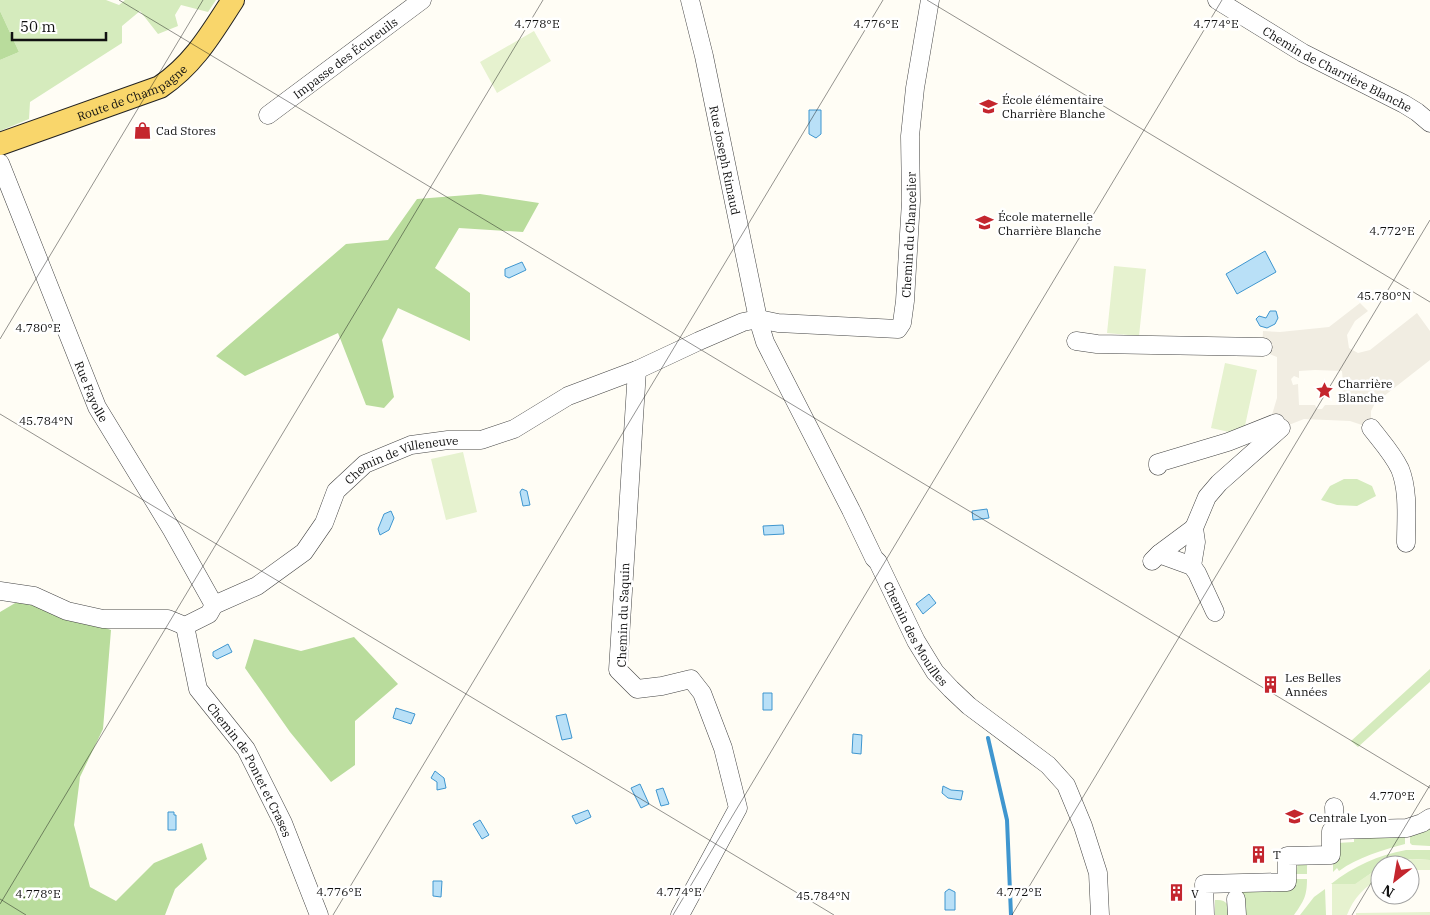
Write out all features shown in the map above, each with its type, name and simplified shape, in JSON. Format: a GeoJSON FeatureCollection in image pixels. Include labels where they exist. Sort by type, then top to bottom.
{"type":"FeatureCollection","features":[{"type":"Feature","properties":{"kind":"main road","name":"Route de Champagne"},"geometry":{"type":"LineString","coordinates":[[0,144],[160,87],[202,49],[233,0]]}},
{"type":"Feature","properties":{"kind":"street","name":"Impasse des Écureuils"},"geometry":{"type":"LineString","coordinates":[[268,115],[422,0]]}},
{"type":"Feature","properties":{"kind":"street","name":"Rue Joseph Rimaud"},"geometry":{"type":"LineString","coordinates":[[690,0],[704,56],[758,319]]}},
{"type":"Feature","properties":{"kind":"street","name":"Chemin du Chancelier"},"geometry":{"type":"LineString","coordinates":[[758,319],[778,323],[898,329],[902,323],[911,202],[910,136],[915,88],[930,0]]}},
{"type":"Feature","properties":{"kind":"street","name":"Chemin de Charrière Blanche"},"geometry":{"type":"LineString","coordinates":[[1217,0],[1303,53],[1404,104],[1430,123]]}},
{"type":"Feature","properties":{"kind":"street","name":"Rue Fayolle"},"geometry":{"type":"LineString","coordinates":[[0,163],[97,407],[172,530],[214,605]]}},
{"type":"Feature","properties":{"kind":"street","name":"Chemin de Villeneuve"},"geometry":{"type":"LineString","coordinates":[[185,626],[209,614],[214,605],[257,586],[304,552],[324,523],[336,491],[365,464],[411,445],[448,440],[481,440],[514,429],[568,396],[637,370],[734,326],[758,319]]}},
{"type":"Feature","properties":{"kind":"street","name":"Chemin des Mouilles"},"geometry":{"type":"LineString","coordinates":[[758,319],[765,342],[874,558],[878,562],[916,641],[935,672],[969,706],[1048,765],[1066,785],[1083,826],[1098,873],[1100,915]]}},
{"type":"Feature","properties":{"kind":"street"},"geometry":{"type":"LineString","coordinates":[[1076,341],[1097,344],[1263,347]]}},
{"type":"Feature","properties":{"kind":"street","name":"Chemin du Saquin"},"geometry":{"type":"LineString","coordinates":[[637,370],[618,670],[638,689],[691,680],[702,693],[723,748],[738,808],[680,915]]}},
{"type":"Feature","properties":{"kind":"street"},"geometry":{"type":"LineString","coordinates":[[1158,466],[1158,463],[1279,425],[1207,497],[1194,528],[1155,557],[1192,566],[1198,573],[1215,612]]}},
{"type":"Feature","properties":{"kind":"street"},"geometry":{"type":"LineString","coordinates":[[1371,428],[1400,470],[1405,493],[1406,543]]}},
{"type":"Feature","properties":{"kind":"street"},"geometry":{"type":"LineString","coordinates":[[1192,566],[1196,542],[1194,528]]}},
{"type":"Feature","properties":{"kind":"street"},"geometry":{"type":"LineString","coordinates":[[0,592],[34,596],[66,611],[103,620],[168,619],[185,626]]}},
{"type":"Feature","properties":{"kind":"street","name":"Chemin de Pontet et Crases"},"geometry":{"type":"LineString","coordinates":[[185,626],[198,689],[246,749],[284,823],[319,915]]}},
{"type":"Feature","properties":{"kind":"street"},"geometry":{"type":"LineString","coordinates":[[1334,807],[1335,830]]}},
{"type":"Feature","properties":{"kind":"street"},"geometry":{"type":"LineString","coordinates":[[1205,915],[1204,884],[1288,882],[1287,856],[1331,855],[1330,831],[1407,828],[1422,824],[1430,818]]}},
{"type":"Feature","properties":{"kind":"green space"},"geometry":{"type":"Polygon","coordinates":[[[0,0],[106,0],[119,5],[125,0],[216,0],[208,12],[181,5],[175,15],[178,26],[158,34],[140,11],[122,26],[122,43],[30,102],[29,119],[0,131],[0,60],[19,52],[0,11],[0,0]]]}},
{"type":"Feature","properties":{"kind":"green space"},"geometry":{"type":"Polygon","coordinates":[[[0,11],[19,52],[0,60],[0,11]]]}},
{"type":"Feature","properties":{"kind":"green space"},"geometry":{"type":"Polygon","coordinates":[[[534,31],[551,61],[497,93],[480,62],[534,31]]]}},
{"type":"Feature","properties":{"kind":"green space"},"geometry":{"type":"Polygon","coordinates":[[[480,194],[539,203],[523,232],[459,228],[435,268],[470,293],[470,341],[398,308],[382,340],[394,397],[384,408],[366,405],[338,333],[245,376],[216,356],[346,244],[388,240],[417,199],[480,194]]]}},
{"type":"Feature","properties":{"kind":"green space"},"geometry":{"type":"Polygon","coordinates":[[[1114,266],[1146,269],[1139,336],[1107,333],[1114,266]]]}},
{"type":"Feature","properties":{"kind":"green space"},"geometry":{"type":"Polygon","coordinates":[[[1225,363],[1257,370],[1243,435],[1211,428],[1225,363]]]}},
{"type":"Feature","properties":{"kind":"green space"},"geometry":{"type":"Polygon","coordinates":[[[463,452],[477,512],[446,520],[431,459],[463,452]]]}},
{"type":"Feature","properties":{"kind":"green space"},"geometry":{"type":"Polygon","coordinates":[[[1344,479],[1357,479],[1372,486],[1376,496],[1357,506],[1337,505],[1321,500],[1330,486],[1344,479]]]}},
{"type":"Feature","properties":{"kind":"green space"},"geometry":{"type":"Polygon","coordinates":[[[22,599],[111,630],[103,729],[80,777],[74,825],[90,887],[116,901],[154,863],[202,843],[207,859],[175,889],[165,915],[0,915],[0,612],[22,599]]]}},
{"type":"Feature","properties":{"kind":"green space"},"geometry":{"type":"Polygon","coordinates":[[[354,637],[398,684],[355,721],[355,765],[331,782],[290,732],[245,668],[254,639],[301,651],[354,637]]]}},
{"type":"Feature","properties":{"kind":"green space"},"geometry":{"type":"Polygon","coordinates":[[[1430,669],[1430,682],[1358,747],[1351,741],[1430,669]]]}},
{"type":"Feature","properties":{"kind":"green space"},"geometry":{"type":"Polygon","coordinates":[[[1430,826],[1430,846],[1412,845],[1410,843],[1410,833],[1430,826]]]}},
{"type":"Feature","properties":{"kind":"green space"},"geometry":{"type":"Polygon","coordinates":[[[1405,833],[1405,844],[1371,854],[1339,871],[1337,868],[1333,872],[1333,859],[1337,843],[1354,842],[1354,835],[1405,833]]]}},
{"type":"Feature","properties":{"kind":"green space"},"geometry":{"type":"Polygon","coordinates":[[[1406,850],[1430,850],[1430,860],[1420,859],[1420,855],[1386,855],[1406,850]]]}},
{"type":"Feature","properties":{"kind":"green space"},"geometry":{"type":"Polygon","coordinates":[[[1307,858],[1307,874],[1296,874],[1298,862],[1307,858]]]}},
{"type":"Feature","properties":{"kind":"green space"},"geometry":{"type":"Polygon","coordinates":[[[1420,859],[1430,860],[1430,870],[1420,870],[1420,859]]]}},
{"type":"Feature","properties":{"kind":"green space"},"geometry":{"type":"Polygon","coordinates":[[[1370,861],[1370,874],[1356,884],[1331,884],[1348,872],[1370,861]]]}},
{"type":"Feature","properties":{"kind":"green space"},"geometry":{"type":"Polygon","coordinates":[[[1370,874],[1370,884],[1360,894],[1347,915],[1332,915],[1332,884],[1355,884],[1370,874]]]}},
{"type":"Feature","properties":{"kind":"green space"},"geometry":{"type":"Polygon","coordinates":[[[1296,879],[1307,879],[1307,885],[1304,898],[1294,915],[1242,915],[1242,887],[1293,887],[1296,879]]]}},
{"type":"Feature","properties":{"kind":"green space"},"geometry":{"type":"Polygon","coordinates":[[[1325,889],[1326,915],[1300,915],[1314,897],[1325,889]]]}},
{"type":"Feature","properties":{"kind":"green space"},"geometry":{"type":"Polygon","coordinates":[[[1215,900],[1225,901],[1231,915],[1215,915],[1215,900]]]}},
{"type":"Feature","properties":{"kind":"green space"},"geometry":{"type":"Polygon","coordinates":[[[1430,912],[1430,915],[1356,915],[1356,913],[1430,912]]]}},
{"type":"Feature","properties":{"kind":"shaded area"},"geometry":{"type":"Polygon","coordinates":[[[1360,303],[1368,311],[1355,321],[1347,335],[1349,348],[1358,353],[1370,350],[1417,313],[1430,331],[1430,360],[1375,403],[1371,411],[1371,428],[1350,421],[1304,419],[1281,428],[1271,418],[1277,398],[1277,357],[1262,351],[1263,331],[1280,332],[1329,327],[1360,303]],[[1299,371],[1299,378],[1294,376],[1291,379],[1293,385],[1298,384],[1299,405],[1315,405],[1317,409],[1322,409],[1325,405],[1342,405],[1342,371],[1299,371]]]}},
{"type":"Feature","properties":{"kind":"water"},"geometry":{"type":"Polygon","coordinates":[[[809,110],[821,110],[821,134],[816,138],[809,134],[809,110]]]}},
{"type":"Feature","properties":{"kind":"water"},"geometry":{"type":"Polygon","coordinates":[[[1265,251],[1276,272],[1237,294],[1226,274],[1265,251]]]}},
{"type":"Feature","properties":{"kind":"water"},"geometry":{"type":"Polygon","coordinates":[[[522,262],[526,270],[509,278],[505,276],[505,269],[522,262]]]}},
{"type":"Feature","properties":{"kind":"water"},"geometry":{"type":"Polygon","coordinates":[[[1270,311],[1276,311],[1278,318],[1275,324],[1267,328],[1260,326],[1256,319],[1259,316],[1266,318],[1270,311]]]}},
{"type":"Feature","properties":{"kind":"water"},"geometry":{"type":"Polygon","coordinates":[[[522,489],[527,491],[530,505],[523,506],[520,492],[522,489]]]}},
{"type":"Feature","properties":{"kind":"water"},"geometry":{"type":"Polygon","coordinates":[[[987,509],[989,518],[973,520],[972,511],[987,509]]]}},
{"type":"Feature","properties":{"kind":"water"},"geometry":{"type":"Polygon","coordinates":[[[391,511],[394,518],[389,530],[380,535],[378,529],[384,514],[391,511]]]}},
{"type":"Feature","properties":{"kind":"water"},"geometry":{"type":"Polygon","coordinates":[[[783,525],[784,534],[764,535],[763,526],[783,525]]]}},
{"type":"Feature","properties":{"kind":"water"},"geometry":{"type":"Polygon","coordinates":[[[929,594],[936,603],[923,614],[916,604],[929,594]]]}},
{"type":"Feature","properties":{"kind":"water"},"geometry":{"type":"Polygon","coordinates":[[[228,644],[232,652],[217,659],[213,656],[213,652],[228,644]]]}},
{"type":"Feature","properties":{"kind":"water"},"geometry":{"type":"Polygon","coordinates":[[[763,693],[772,693],[772,710],[763,710],[763,693]]]}},
{"type":"Feature","properties":{"kind":"water"},"geometry":{"type":"Polygon","coordinates":[[[396,708],[415,714],[411,724],[393,718],[396,708]]]}},
{"type":"Feature","properties":{"kind":"water"},"geometry":{"type":"Polygon","coordinates":[[[566,714],[572,738],[562,740],[556,716],[566,714]]]}},
{"type":"Feature","properties":{"kind":"water"},"geometry":{"type":"Polygon","coordinates":[[[853,734],[862,735],[861,754],[852,753],[853,734]]]}},
{"type":"Feature","properties":{"kind":"water"},"geometry":{"type":"Polygon","coordinates":[[[435,771],[444,778],[446,788],[437,790],[437,782],[431,778],[435,771]]]}},
{"type":"Feature","properties":{"kind":"water"},"geometry":{"type":"Polygon","coordinates":[[[640,784],[649,804],[641,808],[631,788],[640,784]]]}},
{"type":"Feature","properties":{"kind":"water"},"geometry":{"type":"Polygon","coordinates":[[[943,786],[951,790],[963,791],[961,800],[948,798],[942,793],[943,786]]]}},
{"type":"Feature","properties":{"kind":"water"},"geometry":{"type":"Polygon","coordinates":[[[663,788],[669,804],[661,806],[656,790],[663,788]]]}},
{"type":"Feature","properties":{"kind":"water"},"geometry":{"type":"Polygon","coordinates":[[[588,810],[591,817],[576,824],[572,816],[588,810]]]}},
{"type":"Feature","properties":{"kind":"water"},"geometry":{"type":"Polygon","coordinates":[[[168,812],[174,812],[174,815],[176,815],[176,830],[168,830],[168,812]]]}},
{"type":"Feature","properties":{"kind":"water"},"geometry":{"type":"Polygon","coordinates":[[[480,820],[489,835],[482,839],[473,824],[480,820]]]}},
{"type":"Feature","properties":{"kind":"water"},"geometry":{"type":"Polygon","coordinates":[[[433,881],[442,881],[441,897],[433,896],[433,881]]]}},
{"type":"Feature","properties":{"kind":"water"},"geometry":{"type":"Polygon","coordinates":[[[949,889],[955,892],[955,910],[945,910],[945,892],[949,889]]]}},
{"type":"Feature","properties":{"kind":"waterway"},"geometry":{"type":"LineString","coordinates":[[988,738],[1007,820],[1011,915]]}},
{"type":"Feature","properties":{"kind":"place","name":"École élémentaire Charrière Blanche"},"geometry":{"type":"Point","coordinates":[988,106]}},
{"type":"Feature","properties":{"kind":"place","name":"Cad Stores"},"geometry":{"type":"Point","coordinates":[142,130]}},
{"type":"Feature","properties":{"kind":"place","name":"École maternelle Charrière Blanche"},"geometry":{"type":"Point","coordinates":[984,223]}},
{"type":"Feature","properties":{"kind":"place","name":"Charrière Blanche"},"geometry":{"type":"Point","coordinates":[1324,390]}},
{"type":"Feature","properties":{"kind":"place","name":"Les Belles Années"},"geometry":{"type":"Point","coordinates":[1271,684]}},
{"type":"Feature","properties":{"kind":"place","name":"Centrale Lyon"},"geometry":{"type":"Point","coordinates":[1295,817]}},
{"type":"Feature","properties":{"kind":"place","name":"T"},"geometry":{"type":"Point","coordinates":[1259,854]}},
{"type":"Feature","properties":{"kind":"place","name":"V"},"geometry":{"type":"Point","coordinates":[1177,893]}}]}
